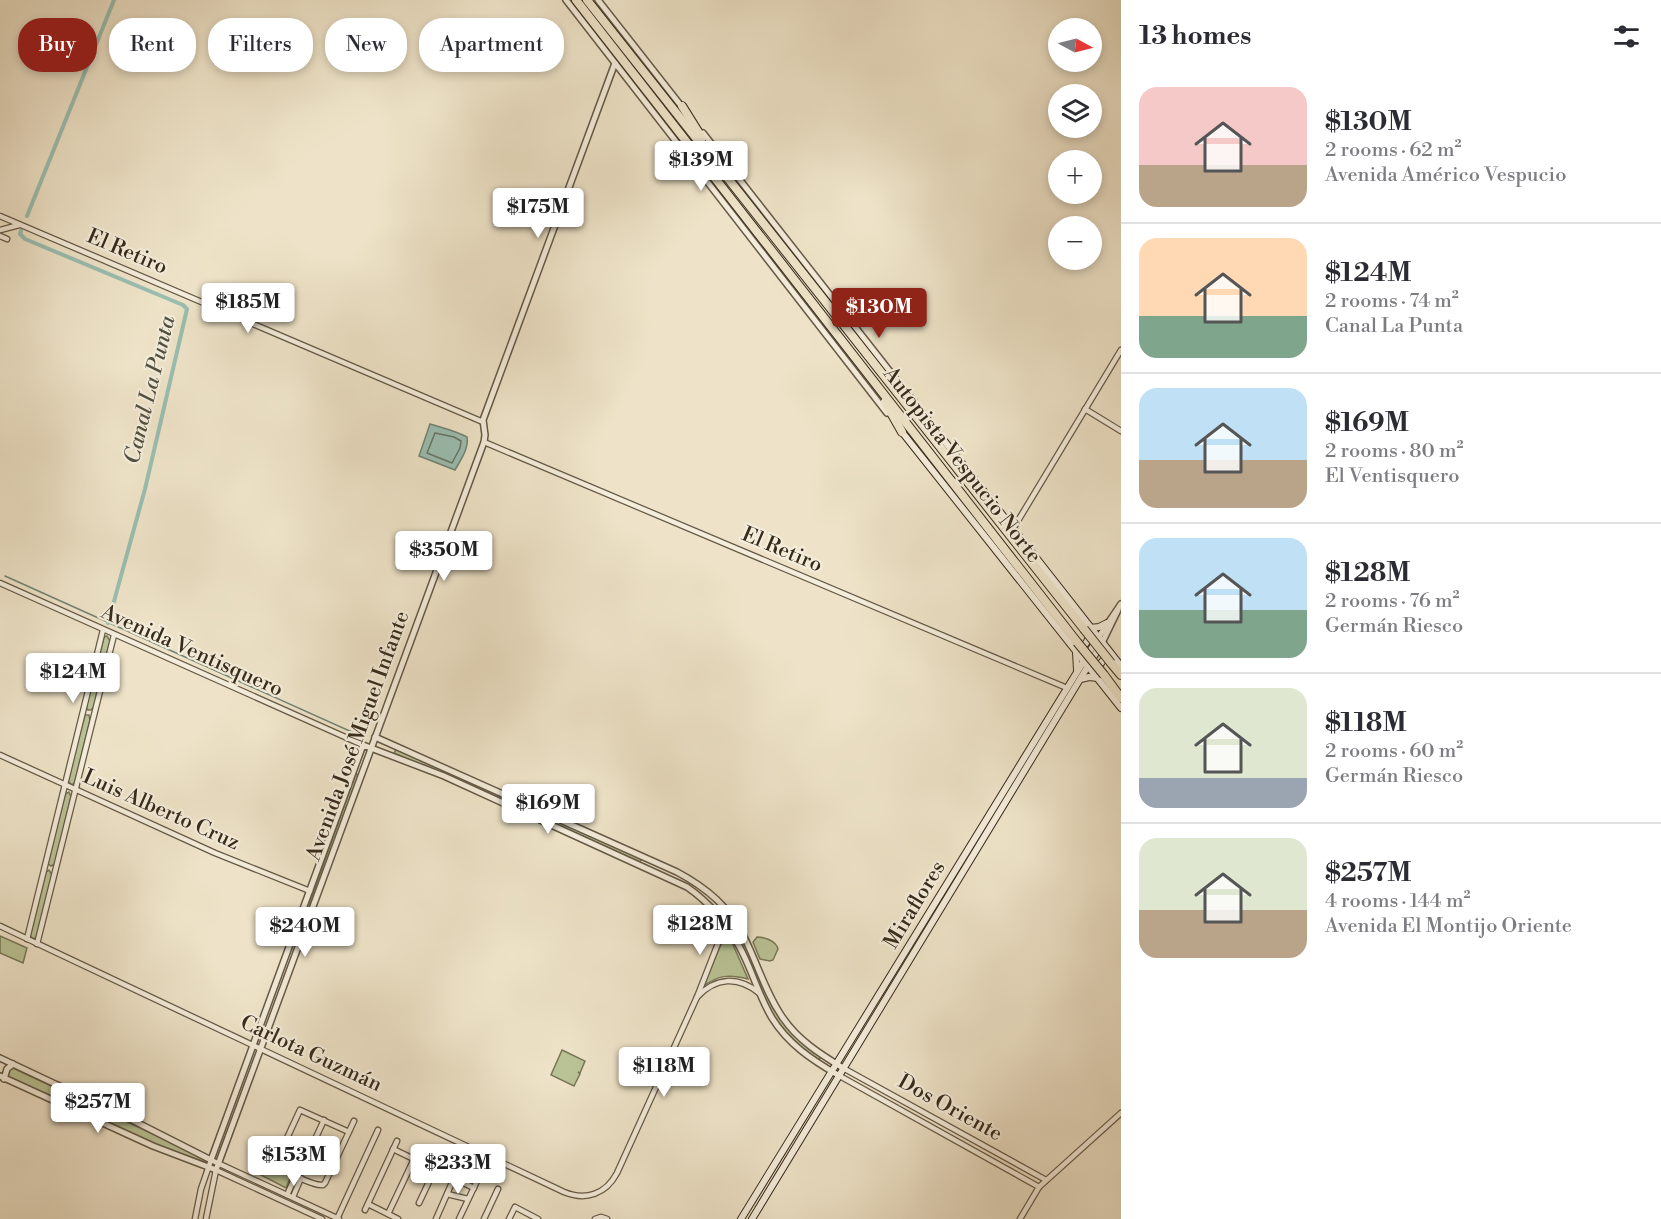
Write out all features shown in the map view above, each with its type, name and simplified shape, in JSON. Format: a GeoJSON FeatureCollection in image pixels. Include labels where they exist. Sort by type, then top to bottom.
{"type":"FeatureCollection","features":[{"type":"Feature","properties":{"kind":"highway","name":"Autopista Vespucio Norte"},"geometry":{"type":"LineString","coordinates":[[576,0],[872,370],[1087,628],[1111,658],[1121,675]]}},
{"type":"Feature","properties":{"kind":"highway","name":"Autopista Vespucio Norte"},"geometry":{"type":"LineString","coordinates":[[587,0],[711,158],[872,370],[1101,677],[1121,698]]}},
{"type":"Feature","properties":{"kind":"highway"},"geometry":{"type":"LineString","coordinates":[[682,106],[711,158]]}},
{"type":"Feature","properties":{"kind":"highway"},"geometry":{"type":"LineString","coordinates":[[872,370],[913,401]]}},
{"type":"Feature","properties":{"kind":"highway"},"geometry":{"type":"LineString","coordinates":[[872,370],[902,432]]}},
{"type":"Feature","properties":{"kind":"main road"},"geometry":{"type":"LineString","coordinates":[[913,401],[1087,628],[1100,641],[1111,658],[1121,666]]}},
{"type":"Feature","properties":{"kind":"main road"},"geometry":{"type":"LineString","coordinates":[[902,432],[1086,664],[1101,677],[1121,708]]}},
{"type":"Feature","properties":{"kind":"main road"},"geometry":{"type":"LineString","coordinates":[[1087,628],[1099,627],[1107,623]]}},
{"type":"Feature","properties":{"kind":"main road"},"geometry":{"type":"LineString","coordinates":[[1077,652],[1089,638],[1087,628]]}},
{"type":"Feature","properties":{"kind":"main road","name":"Miraflores"},"geometry":{"type":"LineString","coordinates":[[741,1219],[766,1177],[840,1066],[1100,641]]}},
{"type":"Feature","properties":{"kind":"main road"},"geometry":{"type":"LineString","coordinates":[[1077,652],[1079,676],[1101,677]]}},
{"type":"Feature","properties":{"kind":"main road"},"geometry":{"type":"LineString","coordinates":[[1101,677],[1099,666],[1105,657],[1111,658]]}},
{"type":"Feature","properties":{"kind":"main road","name":"Miraflores"},"geometry":{"type":"LineString","coordinates":[[882,997],[1067,688],[1079,676]]}},
{"type":"Feature","properties":{"kind":"main road","name":"Miraflores"},"geometry":{"type":"LineString","coordinates":[[752,1219],[835,1074]]}},
{"type":"Feature","properties":{"kind":"main road"},"geometry":{"type":"LineString","coordinates":[[766,1177],[774,1182]]}},
{"type":"Feature","properties":{"kind":"street"},"geometry":{"type":"LineString","coordinates":[[566,0],[902,432]]}},
{"type":"Feature","properties":{"kind":"street"},"geometry":{"type":"LineString","coordinates":[[598,0],[913,401]]}},
{"type":"Feature","properties":{"kind":"street","name":"Avenida José Miguel Infante"},"geometry":{"type":"LineString","coordinates":[[206,1219],[218,1162],[484,442],[483,423],[615,63]]}},
{"type":"Feature","properties":{"kind":"street","name":"El Retiro"},"geometry":{"type":"LineString","coordinates":[[0,216],[483,423]]}},
{"type":"Feature","properties":{"kind":"street"},"geometry":{"type":"LineString","coordinates":[[0,230],[22,225]]}},
{"type":"Feature","properties":{"kind":"street"},"geometry":{"type":"LineString","coordinates":[[0,236],[7,239]]}},
{"type":"Feature","properties":{"kind":"street"},"geometry":{"type":"LineString","coordinates":[[1013,530],[1121,350]]}},
{"type":"Feature","properties":{"kind":"street"},"geometry":{"type":"LineString","coordinates":[[1085,409],[1121,430]]}},
{"type":"Feature","properties":{"kind":"street","name":"El Retiro"},"geometry":{"type":"LineString","coordinates":[[484,442],[1067,688]]}},
{"type":"Feature","properties":{"kind":"street","name":"Avenida Ventisquero"},"geometry":{"type":"LineString","coordinates":[[0,584],[363,745],[390,754],[515,808],[687,887],[702,898],[726,923],[740,947],[759,993],[781,1030],[799,1050],[835,1074]]}},
{"type":"Feature","properties":{"kind":"street","name":"Miraflores"},"geometry":{"type":"LineString","coordinates":[[1100,641],[1107,623],[1120,607]]}},
{"type":"Feature","properties":{"kind":"street","name":"Miraflores"},"geometry":{"type":"LineString","coordinates":[[1100,641],[1120,607]]}},
{"type":"Feature","properties":{"kind":"street"},"geometry":{"type":"LineString","coordinates":[[27,939],[103,630]]}},
{"type":"Feature","properties":{"kind":"street"},"geometry":{"type":"LineString","coordinates":[[37,944],[114,635]]}},
{"type":"Feature","properties":{"kind":"street"},"geometry":{"type":"LineString","coordinates":[[83,710],[94,712]]}},
{"type":"Feature","properties":{"kind":"street"},"geometry":{"type":"LineString","coordinates":[[375,737],[694,881],[721,903],[742,932],[772,1002],[783,1020],[809,1046],[840,1066]]}},
{"type":"Feature","properties":{"kind":"street","name":"Avenida José Miguel Infante"},"geometry":{"type":"LineString","coordinates":[[195,1219],[208,1166],[363,745]]}},
{"type":"Feature","properties":{"kind":"street"},"geometry":{"type":"LineString","coordinates":[[390,754],[393,745]]}},
{"type":"Feature","properties":{"kind":"street","name":"Luis Alberto Cruz"},"geometry":{"type":"LineString","coordinates":[[0,755],[215,853],[310,891]]}},
{"type":"Feature","properties":{"kind":"street"},"geometry":{"type":"LineString","coordinates":[[354,771],[362,774]]}},
{"type":"Feature","properties":{"kind":"street"},"geometry":{"type":"LineString","coordinates":[[515,808],[518,800]]}},
{"type":"Feature","properties":{"kind":"street"},"geometry":{"type":"LineString","coordinates":[[641,865],[644,858]]}},
{"type":"Feature","properties":{"kind":"street"},"geometry":{"type":"LineString","coordinates":[[44,866],[55,868]]}},
{"type":"Feature","properties":{"kind":"street"},"geometry":{"type":"LineString","coordinates":[[697,997],[726,923]]}},
{"type":"Feature","properties":{"kind":"street","name":"Carlota Guzmán"},"geometry":{"type":"LineString","coordinates":[[0,926],[576,1196],[588,1196],[600,1192],[609,1185],[617,1173],[697,997]]}},
{"type":"Feature","properties":{"kind":"street"},"geometry":{"type":"LineString","coordinates":[[277,980],[284,983]]}},
{"type":"Feature","properties":{"kind":"street"},"geometry":{"type":"LineString","coordinates":[[697,997],[712,985],[726,980],[744,983],[759,993]]}},
{"type":"Feature","properties":{"kind":"street"},"geometry":{"type":"LineString","coordinates":[[820,1065],[825,1057]]}},
{"type":"Feature","properties":{"kind":"street"},"geometry":{"type":"LineString","coordinates":[[0,1058],[338,1219],[378,1130]]}},
{"type":"Feature","properties":{"kind":"street"},"geometry":{"type":"LineString","coordinates":[[13,1064],[2,1077],[153,1146],[208,1166],[322,1219]]}},
{"type":"Feature","properties":{"kind":"street","name":"Dos Oriente"},"geometry":{"type":"LineString","coordinates":[[840,1066],[1046,1180]]}},
{"type":"Feature","properties":{"kind":"street","name":"Dos Oriente"},"geometry":{"type":"LineString","coordinates":[[835,1074],[1039,1186]]}},
{"type":"Feature","properties":{"kind":"street"},"geometry":{"type":"LineString","coordinates":[[349,1132],[303,1110],[298,1112],[275,1164],[319,1185],[324,1184],[349,1132],[354,1120]]}},
{"type":"Feature","properties":{"kind":"street"},"geometry":{"type":"LineString","coordinates":[[1020,1219],[1039,1186],[1121,1113]]}},
{"type":"Feature","properties":{"kind":"street"},"geometry":{"type":"LineString","coordinates":[[290,1196],[324,1120]]}},
{"type":"Feature","properties":{"kind":"street"},"geometry":{"type":"LineString","coordinates":[[365,1210],[397,1141]]}},
{"type":"Feature","properties":{"kind":"street"},"geometry":{"type":"LineString","coordinates":[[393,1149],[474,1188]]}},
{"type":"Feature","properties":{"kind":"street"},"geometry":{"type":"LineString","coordinates":[[388,1214],[414,1159]]}},
{"type":"Feature","properties":{"kind":"street"},"geometry":{"type":"LineString","coordinates":[[419,1203],[435,1169]]}},
{"type":"Feature","properties":{"kind":"street"},"geometry":{"type":"LineString","coordinates":[[435,1219],[454,1178]]}},
{"type":"Feature","properties":{"kind":"street"},"geometry":{"type":"LineString","coordinates":[[459,1219],[477,1181]]}},
{"type":"Feature","properties":{"kind":"street"},"geometry":{"type":"LineString","coordinates":[[484,1219],[498,1189]]}},
{"type":"Feature","properties":{"kind":"street"},"geometry":{"type":"LineString","coordinates":[[447,1194],[468,1199]]}},
{"type":"Feature","properties":{"kind":"street"},"geometry":{"type":"LineString","coordinates":[[198,1203],[204,1202],[209,1206]]}},
{"type":"Feature","properties":{"kind":"street"},"geometry":{"type":"LineString","coordinates":[[368,1204],[398,1219]]}},
{"type":"Feature","properties":{"kind":"street"},"geometry":{"type":"LineString","coordinates":[[509,1219],[515,1207],[537,1219]]}},
{"type":"Feature","properties":{"kind":"street"},"geometry":{"type":"LineString","coordinates":[[595,1219],[601,1217],[607,1219]]}},
{"type":"Feature","properties":{"kind":"green space"},"geometry":{"type":"Polygon","coordinates":[[[107,636],[110,641],[94,707],[88,710],[86,707],[104,637],[107,636]]]}},
{"type":"Feature","properties":{"kind":"green space"},"geometry":{"type":"Polygon","coordinates":[[[1084,664],[1086,667],[885,996],[881,994],[1084,664]]]}},
{"type":"Feature","properties":{"kind":"green space"},"geometry":{"type":"Polygon","coordinates":[[[85,715],[89,715],[90,720],[75,782],[72,785],[67,780],[85,715]]]}},
{"type":"Feature","properties":{"kind":"green space"},"geometry":{"type":"Polygon","coordinates":[[[397,748],[516,802],[514,806],[394,753],[397,748]]]}},
{"type":"Feature","properties":{"kind":"green space"},"geometry":{"type":"Polygon","coordinates":[[[356,773],[358,776],[312,903],[309,905],[356,773]]]}},
{"type":"Feature","properties":{"kind":"green space"},"geometry":{"type":"Polygon","coordinates":[[[69,792],[71,797],[55,864],[51,866],[47,863],[65,794],[69,792]]]}},
{"type":"Feature","properties":{"kind":"green space"},"geometry":{"type":"Polygon","coordinates":[[[519,803],[642,858],[640,862],[517,807],[519,803]]]}},
{"type":"Feature","properties":{"kind":"green space"},"geometry":{"type":"Polygon","coordinates":[[[49,870],[52,875],[37,936],[34,939],[30,936],[45,873],[49,870]]]}},
{"type":"Feature","properties":{"kind":"green space"},"geometry":{"type":"Polygon","coordinates":[[[727,913],[748,947],[772,1006],[783,1022],[821,1057],[818,1061],[793,1039],[772,1014],[741,944],[724,916],[727,913]]]}},
{"type":"Feature","properties":{"kind":"green space"},"geometry":{"type":"Polygon","coordinates":[[[727,931],[748,979],[735,976],[724,977],[713,980],[702,987],[727,931]]]}},
{"type":"Feature","properties":{"kind":"green space"},"geometry":{"type":"Polygon","coordinates":[[[0,936],[27,948],[23,963],[0,953],[0,936]]]}},
{"type":"Feature","properties":{"kind":"green space"},"geometry":{"type":"Polygon","coordinates":[[[757,937],[770,940],[777,946],[773,960],[760,959],[753,942],[757,937]]]}},
{"type":"Feature","properties":{"kind":"green space"},"geometry":{"type":"Polygon","coordinates":[[[562,1050],[585,1061],[580,1073],[578,1072],[580,1074],[574,1086],[551,1075],[562,1050]]]}},
{"type":"Feature","properties":{"kind":"green space"},"geometry":{"type":"Polygon","coordinates":[[[11,1067],[208,1160],[208,1163],[161,1147],[8,1078],[11,1067]]]}},
{"type":"Feature","properties":{"kind":"green space"},"geometry":{"type":"Polygon","coordinates":[[[263,1162],[291,1176],[286,1188],[257,1173],[263,1162]]]}},
{"type":"Feature","properties":{"kind":"water"},"geometry":{"type":"Polygon","coordinates":[[[430,424],[467,437],[462,459],[455,470],[419,456],[430,424]]]}},
{"type":"Feature","properties":{"kind":"waterway","name":"Canal La Punta"},"geometry":{"type":"LineString","coordinates":[[27,216],[114,0]]}},
{"type":"Feature","properties":{"kind":"waterway","name":"Canal La Punta"},"geometry":{"type":"LineString","coordinates":[[21,231],[20,234],[25,239],[183,305],[187,309],[145,489],[108,623]]}},
{"type":"Feature","properties":{"kind":"waterway"},"geometry":{"type":"LineString","coordinates":[[5,576],[363,737]]}}]}
